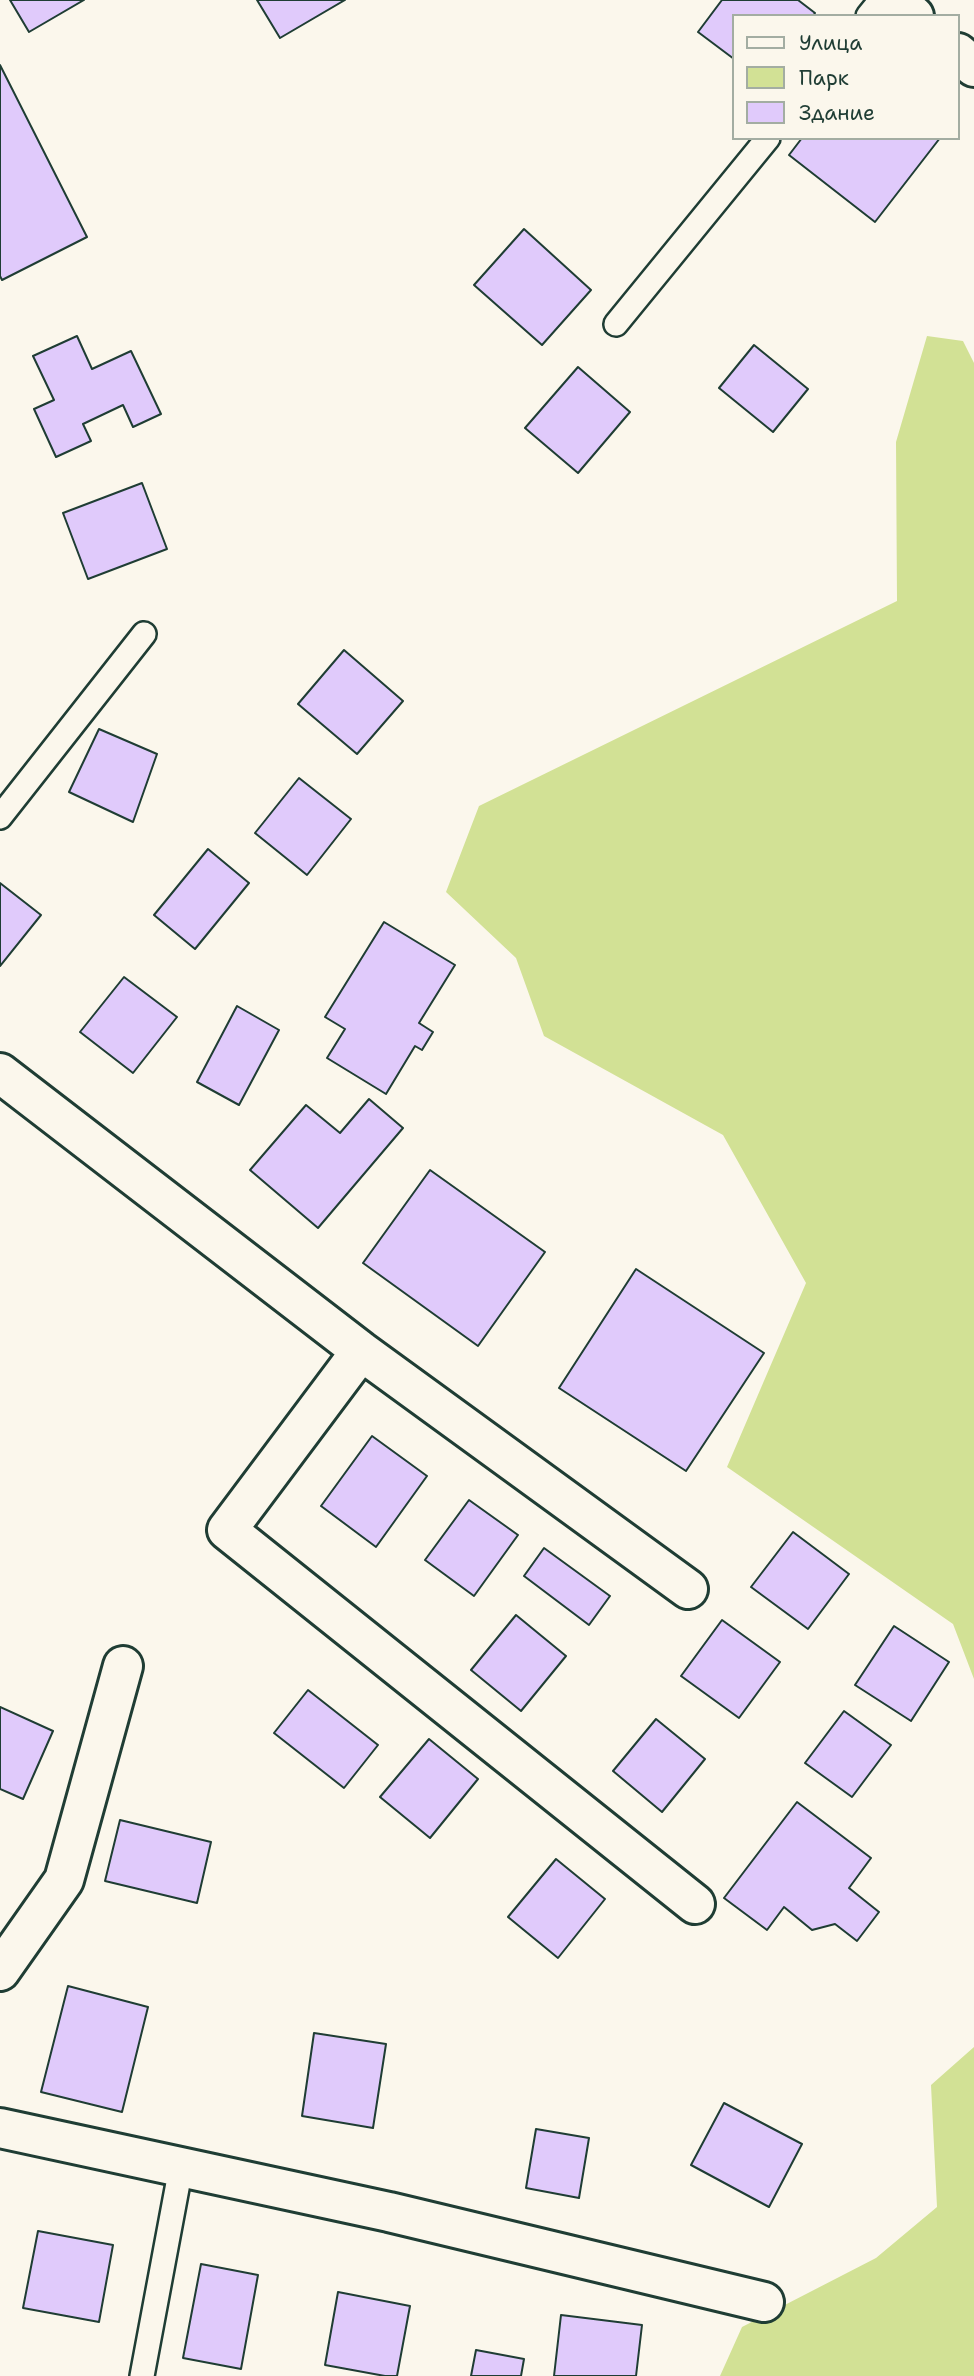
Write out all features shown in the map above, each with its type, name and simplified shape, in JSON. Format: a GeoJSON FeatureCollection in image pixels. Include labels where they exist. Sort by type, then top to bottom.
{"type":"FeatureCollection","features":[{"type":"Feature","properties":{"kind":"street"},"geometry":{"type":"LineString","coordinates":[[895,0],[912,14]]}},
{"type":"Feature","properties":{"kind":"street"},"geometry":{"type":"LineString","coordinates":[[960,55],[974,66]]}},
{"type":"Feature","properties":{"kind":"street"},"geometry":{"type":"LineString","coordinates":[[0,1073],[361,1351],[688,1588]]}},
{"type":"Feature","properties":{"kind":"street"},"geometry":{"type":"LineString","coordinates":[[361,1351],[227,1530],[695,1904]]}},
{"type":"Feature","properties":{"kind":"street"},"geometry":{"type":"LineString","coordinates":[[0,1971],[64,1880],[122,1666]]}},
{"type":"Feature","properties":{"kind":"street"},"geometry":{"type":"LineString","coordinates":[[0,2128],[389,2212],[764,2302]]}},
{"type":"Feature","properties":{"kind":"lane"},"geometry":{"type":"LineString","coordinates":[[870,14],[881,0]]}},
{"type":"Feature","properties":{"kind":"lane"},"geometry":{"type":"LineString","coordinates":[[616,324],[766,140]]}},
{"type":"Feature","properties":{"kind":"lane"},"geometry":{"type":"LineString","coordinates":[[0,817],[144,634]]}},
{"type":"Feature","properties":{"kind":"lane"},"geometry":{"type":"LineString","coordinates":[[142,2376],[181,2167]]}},
{"type":"Feature","properties":{"kind":"green space"},"geometry":{"type":"Polygon","coordinates":[[[927,336],[963,341],[974,363],[974,1679],[953,1624],[727,1467],[806,1283],[723,1135],[544,1036],[516,958],[446,892],[479,806],[897,601],[896,442],[927,336]]]}},
{"type":"Feature","properties":{"kind":"green space"},"geometry":{"type":"Polygon","coordinates":[[[974,2047],[974,2376],[720,2376],[742,2327],[876,2258],[937,2207],[931,2085],[974,2047]]]}},
{"type":"Feature","properties":{"kind":"building"},"geometry":{"type":"Polygon","coordinates":[[[10,0],[84,0],[29,32],[10,0]]]}},
{"type":"Feature","properties":{"kind":"building"},"geometry":{"type":"Polygon","coordinates":[[[257,0],[345,0],[280,38],[257,0]]]}},
{"type":"Feature","properties":{"kind":"building"},"geometry":{"type":"Polygon","coordinates":[[[722,0],[798,0],[815,13],[732,14],[732,58],[698,32],[722,0]]]}},
{"type":"Feature","properties":{"kind":"building"},"geometry":{"type":"Polygon","coordinates":[[[0,65],[87,237],[2,280],[0,276],[0,65]]]}},
{"type":"Feature","properties":{"kind":"building"},"geometry":{"type":"Polygon","coordinates":[[[800,140],[938,140],[875,222],[789,155],[800,140]]]}},
{"type":"Feature","properties":{"kind":"building"},"geometry":{"type":"Polygon","coordinates":[[[524,229],[591,290],[542,345],[474,285],[524,229]]]}},
{"type":"Feature","properties":{"kind":"building"},"geometry":{"type":"Polygon","coordinates":[[[77,336],[92,369],[131,351],[161,414],[133,427],[123,405],[83,424],[91,441],[56,457],[34,409],[54,400],[33,356],[77,336]]]}},
{"type":"Feature","properties":{"kind":"building"},"geometry":{"type":"Polygon","coordinates":[[[754,345],[808,389],[773,432],[719,388],[754,345]]]}},
{"type":"Feature","properties":{"kind":"building"},"geometry":{"type":"Polygon","coordinates":[[[578,367],[630,412],[578,473],[525,428],[578,367]]]}},
{"type":"Feature","properties":{"kind":"building"},"geometry":{"type":"Polygon","coordinates":[[[142,483],[167,549],[88,579],[63,513],[142,483]]]}},
{"type":"Feature","properties":{"kind":"building"},"geometry":{"type":"Polygon","coordinates":[[[344,650],[403,701],[357,754],[298,704],[344,650]]]}},
{"type":"Feature","properties":{"kind":"building"},"geometry":{"type":"Polygon","coordinates":[[[99,729],[157,754],[133,822],[69,792],[99,729]]]}},
{"type":"Feature","properties":{"kind":"building"},"geometry":{"type":"Polygon","coordinates":[[[299,778],[351,819],[307,875],[255,833],[299,778]]]}},
{"type":"Feature","properties":{"kind":"building"},"geometry":{"type":"Polygon","coordinates":[[[208,849],[249,883],[195,949],[154,915],[208,849]]]}},
{"type":"Feature","properties":{"kind":"building"},"geometry":{"type":"Polygon","coordinates":[[[0,883],[41,915],[0,966],[0,883]]]}},
{"type":"Feature","properties":{"kind":"building"},"geometry":{"type":"Polygon","coordinates":[[[384,922],[455,965],[419,1023],[433,1032],[422,1050],[415,1046],[386,1094],[327,1058],[345,1029],[325,1017],[384,922]]]}},
{"type":"Feature","properties":{"kind":"building"},"geometry":{"type":"Polygon","coordinates":[[[124,977],[177,1017],[133,1073],[80,1032],[124,977]]]}},
{"type":"Feature","properties":{"kind":"building"},"geometry":{"type":"Polygon","coordinates":[[[237,1006],[279,1030],[239,1105],[197,1082],[237,1006]]]}},
{"type":"Feature","properties":{"kind":"building"},"geometry":{"type":"Polygon","coordinates":[[[369,1099],[403,1128],[318,1228],[250,1170],[306,1105],[340,1133],[369,1099]]]}},
{"type":"Feature","properties":{"kind":"building"},"geometry":{"type":"Polygon","coordinates":[[[430,1170],[545,1252],[478,1346],[363,1263],[430,1170]]]}},
{"type":"Feature","properties":{"kind":"building"},"geometry":{"type":"Polygon","coordinates":[[[636,1269],[764,1353],[686,1471],[559,1388],[636,1269]]]}},
{"type":"Feature","properties":{"kind":"building"},"geometry":{"type":"Polygon","coordinates":[[[372,1436],[427,1476],[376,1547],[321,1506],[372,1436]]]}},
{"type":"Feature","properties":{"kind":"building"},"geometry":{"type":"Polygon","coordinates":[[[469,1500],[518,1535],[474,1596],[425,1560],[469,1500]]]}},
{"type":"Feature","properties":{"kind":"building"},"geometry":{"type":"Polygon","coordinates":[[[793,1532],[849,1574],[808,1629],[751,1587],[793,1532]]]}},
{"type":"Feature","properties":{"kind":"building"},"geometry":{"type":"Polygon","coordinates":[[[544,1548],[610,1596],[589,1625],[524,1576],[544,1548]]]}},
{"type":"Feature","properties":{"kind":"building"},"geometry":{"type":"Polygon","coordinates":[[[516,1615],[566,1656],[521,1711],[471,1670],[516,1615]]]}},
{"type":"Feature","properties":{"kind":"building"},"geometry":{"type":"Polygon","coordinates":[[[722,1620],[780,1662],[739,1718],[681,1676],[722,1620]]]}},
{"type":"Feature","properties":{"kind":"building"},"geometry":{"type":"Polygon","coordinates":[[[894,1626],[949,1662],[911,1721],[855,1685],[894,1626]]]}},
{"type":"Feature","properties":{"kind":"building"},"geometry":{"type":"Polygon","coordinates":[[[308,1690],[378,1745],[344,1788],[274,1733],[308,1690]]]}},
{"type":"Feature","properties":{"kind":"building"},"geometry":{"type":"Polygon","coordinates":[[[0,1707],[53,1731],[23,1799],[0,1789],[0,1707]]]}},
{"type":"Feature","properties":{"kind":"building"},"geometry":{"type":"Polygon","coordinates":[[[844,1711],[891,1745],[852,1797],[805,1763],[844,1711]]]}},
{"type":"Feature","properties":{"kind":"building"},"geometry":{"type":"Polygon","coordinates":[[[656,1719],[705,1759],[662,1812],[613,1771],[656,1719]]]}},
{"type":"Feature","properties":{"kind":"building"},"geometry":{"type":"Polygon","coordinates":[[[429,1739],[478,1779],[430,1838],[380,1797],[429,1739]]]}},
{"type":"Feature","properties":{"kind":"building"},"geometry":{"type":"Polygon","coordinates":[[[797,1802],[871,1858],[849,1888],[879,1912],[857,1941],[835,1924],[812,1930],[784,1907],[767,1930],[724,1898],[797,1802]]]}},
{"type":"Feature","properties":{"kind":"building"},"geometry":{"type":"Polygon","coordinates":[[[120,1820],[211,1842],[197,1903],[105,1881],[120,1820]]]}},
{"type":"Feature","properties":{"kind":"building"},"geometry":{"type":"Polygon","coordinates":[[[556,1859],[605,1899],[558,1958],[508,1917],[556,1859]]]}},
{"type":"Feature","properties":{"kind":"building"},"geometry":{"type":"Polygon","coordinates":[[[68,1986],[148,2007],[122,2112],[41,2092],[68,1986]]]}},
{"type":"Feature","properties":{"kind":"building"},"geometry":{"type":"Polygon","coordinates":[[[314,2033],[386,2044],[373,2128],[302,2116],[314,2033]]]}},
{"type":"Feature","properties":{"kind":"building"},"geometry":{"type":"Polygon","coordinates":[[[724,2103],[802,2144],[769,2207],[691,2165],[724,2103]]]}},
{"type":"Feature","properties":{"kind":"building"},"geometry":{"type":"Polygon","coordinates":[[[536,2129],[589,2138],[579,2198],[526,2188],[536,2129]]]}},
{"type":"Feature","properties":{"kind":"building"},"geometry":{"type":"Polygon","coordinates":[[[38,2231],[113,2245],[99,2322],[23,2308],[38,2231]]]}},
{"type":"Feature","properties":{"kind":"building"},"geometry":{"type":"Polygon","coordinates":[[[201,2264],[258,2275],[241,2369],[183,2358],[201,2264]]]}},
{"type":"Feature","properties":{"kind":"building"},"geometry":{"type":"Polygon","coordinates":[[[338,2292],[410,2306],[397,2376],[325,2365],[338,2292]]]}},
{"type":"Feature","properties":{"kind":"building"},"geometry":{"type":"Polygon","coordinates":[[[561,2315],[642,2325],[636,2376],[554,2376],[561,2315]]]}},
{"type":"Feature","properties":{"kind":"building"},"geometry":{"type":"Polygon","coordinates":[[[476,2350],[524,2359],[521,2376],[471,2376],[476,2350]]]}}]}
